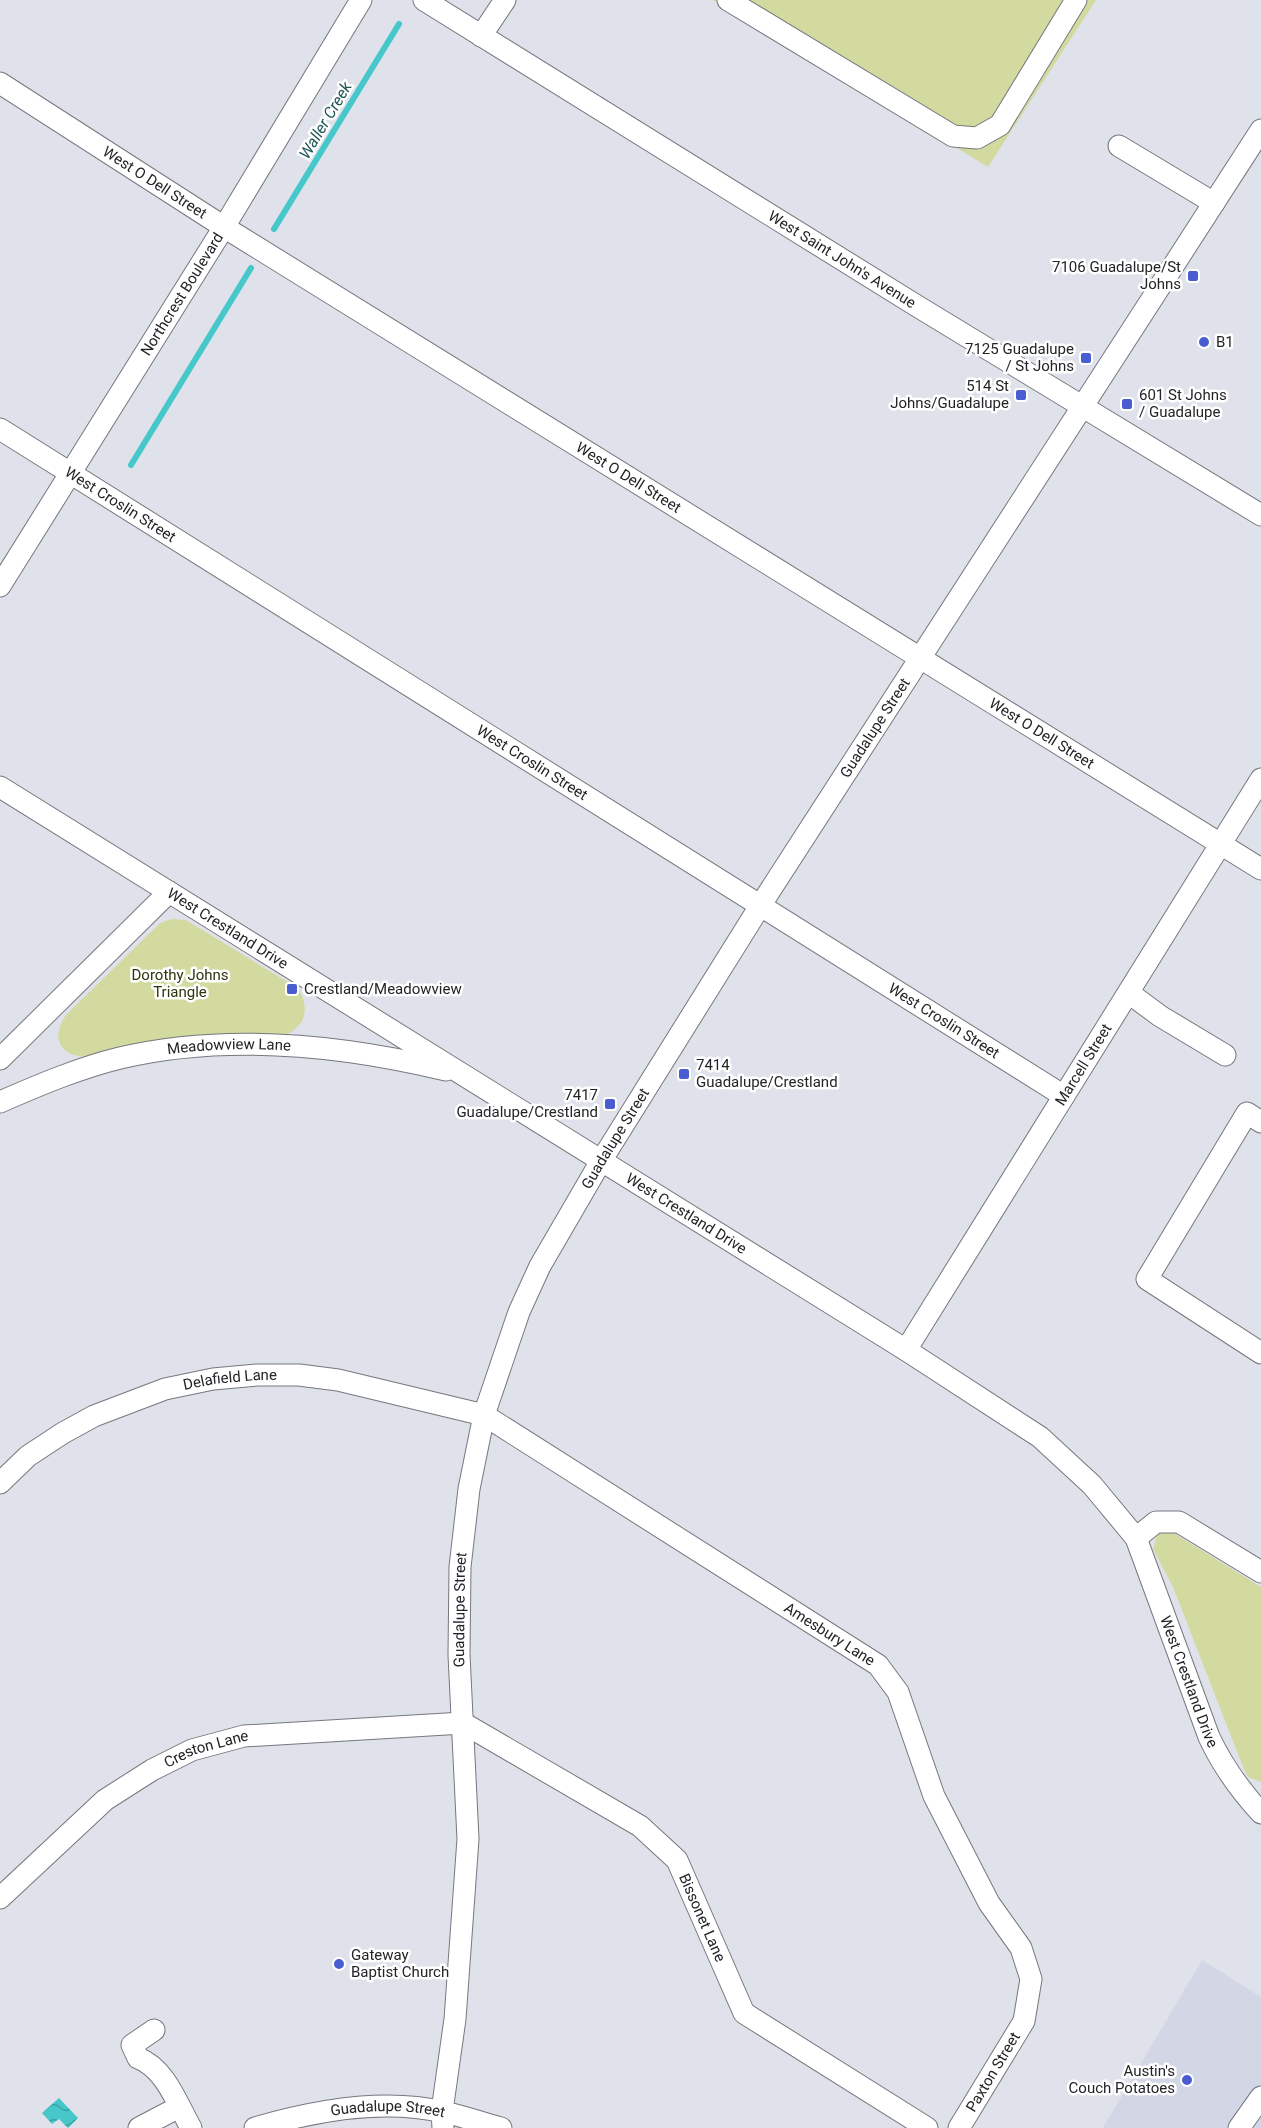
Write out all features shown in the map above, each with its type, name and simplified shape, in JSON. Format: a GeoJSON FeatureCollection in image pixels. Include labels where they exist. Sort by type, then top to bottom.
{"type":"FeatureCollection","features":[{"type":"Feature","properties":{"kind":"street","name":"Northcrest Boulevard"},"geometry":{"type":"LineString","coordinates":[[0,586],[224,227],[361,0]]}},
{"type":"Feature","properties":{"kind":"street","name":"West Saint John's Avenue"},"geometry":{"type":"LineString","coordinates":[[424,0],[1261,515]]}},
{"type":"Feature","properties":{"kind":"street"},"geometry":{"type":"LineString","coordinates":[[481,36],[505,0]]}},
{"type":"Feature","properties":{"kind":"street"},"geometry":{"type":"LineString","coordinates":[[728,0],[953,135],[977,138],[1000,125],[1076,0]]}},
{"type":"Feature","properties":{"kind":"street","name":"West O Dell Street"},"geometry":{"type":"LineString","coordinates":[[0,83],[224,227],[1261,869]]}},
{"type":"Feature","properties":{"kind":"street","name":"Guadalupe Street"},"geometry":{"type":"LineString","coordinates":[[255,2128],[286,2119],[336,2110],[388,2107],[442,2120],[455,2019],[468,1839],[459,1655],[460,1568],[469,1489],[484,1415],[519,1312],[540,1266],[601,1161],[760,906],[1261,130]]}},
{"type":"Feature","properties":{"kind":"street"},"geometry":{"type":"LineString","coordinates":[[1119,146],[1214,203]]}},
{"type":"Feature","properties":{"kind":"street","name":"West Croslin Street"},"geometry":{"type":"LineString","coordinates":[[0,429],[1064,1096]]}},
{"type":"Feature","properties":{"kind":"street","name":"Marcell Street"},"geometry":{"type":"LineString","coordinates":[[906,1350],[1261,779]]}},
{"type":"Feature","properties":{"kind":"street","name":"West Crestland Drive"},"geometry":{"type":"LineString","coordinates":[[0,787],[906,1350],[1040,1437],[1092,1485],[1136,1538],[1209,1737],[1224,1768],[1239,1790],[1261,1813]]}},
{"type":"Feature","properties":{"kind":"street"},"geometry":{"type":"LineString","coordinates":[[0,1059],[169,892]]}},
{"type":"Feature","properties":{"kind":"street"},"geometry":{"type":"LineString","coordinates":[[1129,993],[1160,1016],[1225,1055]]}},
{"type":"Feature","properties":{"kind":"street","name":"Meadowview Lane"},"geometry":{"type":"LineString","coordinates":[[0,1101],[46,1082],[120,1058],[189,1047],[263,1045],[314,1048],[388,1057],[464,1075]]}},
{"type":"Feature","properties":{"kind":"street"},"geometry":{"type":"LineString","coordinates":[[1261,1122],[1246,1113],[1147,1280],[1261,1353]]}},
{"type":"Feature","properties":{"kind":"street","name":"Delafield Lane"},"geometry":{"type":"LineString","coordinates":[[0,1483],[28,1456],[94,1416],[165,1389],[213,1379],[268,1375],[328,1379],[484,1415]]}},
{"type":"Feature","properties":{"kind":"street","name":"Amesbury Lane"},"geometry":{"type":"LineString","coordinates":[[484,1415],[878,1665],[898,1692],[934,1796],[989,1904],[1021,1948],[1031,1979]]}},
{"type":"Feature","properties":{"kind":"street"},"geometry":{"type":"LineString","coordinates":[[1136,1538],[1156,1522],[1179,1522],[1261,1572]]}},
{"type":"Feature","properties":{"kind":"street","name":"Creston Lane"},"geometry":{"type":"LineString","coordinates":[[0,1898],[105,1800],[152,1770],[192,1750],[244,1736],[462,1723]]}},
{"type":"Feature","properties":{"kind":"street","name":"Bissonet Lane"},"geometry":{"type":"LineString","coordinates":[[462,1723],[640,1826],[677,1860],[744,2013],[927,2128]]}},
{"type":"Feature","properties":{"kind":"street","name":"Paxton Street"},"geometry":{"type":"LineString","coordinates":[[959,2128],[1024,2021],[1031,1979]]}},
{"type":"Feature","properties":{"kind":"street"},"geometry":{"type":"LineString","coordinates":[[154,2030],[132,2044],[138,2058],[151,2063],[161,2074],[191,2128]]}},
{"type":"Feature","properties":{"kind":"street"},"geometry":{"type":"LineString","coordinates":[[1239,2128],[1261,2097]]}},
{"type":"Feature","properties":{"kind":"street"},"geometry":{"type":"LineString","coordinates":[[139,2128],[179,2107]]}},
{"type":"Feature","properties":{"kind":"street"},"geometry":{"type":"LineString","coordinates":[[442,2120],[501,2128]]}},
{"type":"Feature","properties":{"kind":"shaded area"},"geometry":{"type":"Polygon","coordinates":[[[1202,1960],[1261,1997],[1261,2128],[1103,2128],[1202,1960]]]}},
{"type":"Feature","properties":{"kind":"green space"},"geometry":{"type":"Polygon","coordinates":[[[713,0],[1096,0],[988,167],[713,0]]]}},
{"type":"Feature","properties":{"kind":"green space","name":"Dorothy Johns Triangle"},"geometry":{"type":"Polygon","coordinates":[[[172,919],[186,920],[299,989],[303,997],[305,1012],[300,1024],[288,1034],[280,1037],[85,1057],[69,1053],[63,1048],[58,1037],[61,1023],[66,1015],[160,923],[172,919]]]}},
{"type":"Feature","properties":{"kind":"green space"},"geometry":{"type":"Polygon","coordinates":[[[1172,1532],[1261,1587],[1261,1782],[1248,1777],[1243,1767],[1173,1587],[1153,1549],[1157,1535],[1172,1532]]]}},
{"type":"Feature","properties":{"kind":"water"},"geometry":{"type":"Polygon","coordinates":[[[59,2098],[78,2118],[68,2128],[59,2119],[52,2124],[42,2113],[59,2098]]]}},
{"type":"Feature","properties":{"kind":"waterway","name":"Waller Creek"},"geometry":{"type":"LineString","coordinates":[[274,229],[399,24]]}},
{"type":"Feature","properties":{"kind":"waterway","name":"Waller Creek"},"geometry":{"type":"LineString","coordinates":[[131,465],[251,268]]}},
{"type":"Feature","properties":{"kind":"place","name":"7106 Guadalupe/St Johns"},"geometry":{"type":"Point","coordinates":[1193,276]}},
{"type":"Feature","properties":{"kind":"place","name":"B1"},"geometry":{"type":"Point","coordinates":[1204,342]}},
{"type":"Feature","properties":{"kind":"place","name":"7125 Guadalupe / St Johns"},"geometry":{"type":"Point","coordinates":[1086,358]}},
{"type":"Feature","properties":{"kind":"place","name":"514 St Johns/Guadalupe"},"geometry":{"type":"Point","coordinates":[1021,395]}},
{"type":"Feature","properties":{"kind":"place","name":"601 St Johns / Guadalupe"},"geometry":{"type":"Point","coordinates":[1127,404]}},
{"type":"Feature","properties":{"kind":"place","name":"Crestland/Meadowview"},"geometry":{"type":"Point","coordinates":[292,989]}},
{"type":"Feature","properties":{"kind":"place","name":"7414 Guadalupe/Crestland"},"geometry":{"type":"Point","coordinates":[684,1074]}},
{"type":"Feature","properties":{"kind":"place","name":"7417 Guadalupe/Crestland"},"geometry":{"type":"Point","coordinates":[610,1104]}},
{"type":"Feature","properties":{"kind":"place","name":"Gateway Baptist Church"},"geometry":{"type":"Point","coordinates":[339,1964]}},
{"type":"Feature","properties":{"kind":"place","name":"Austin's Couch Potatoes"},"geometry":{"type":"Point","coordinates":[1187,2080]}}]}
